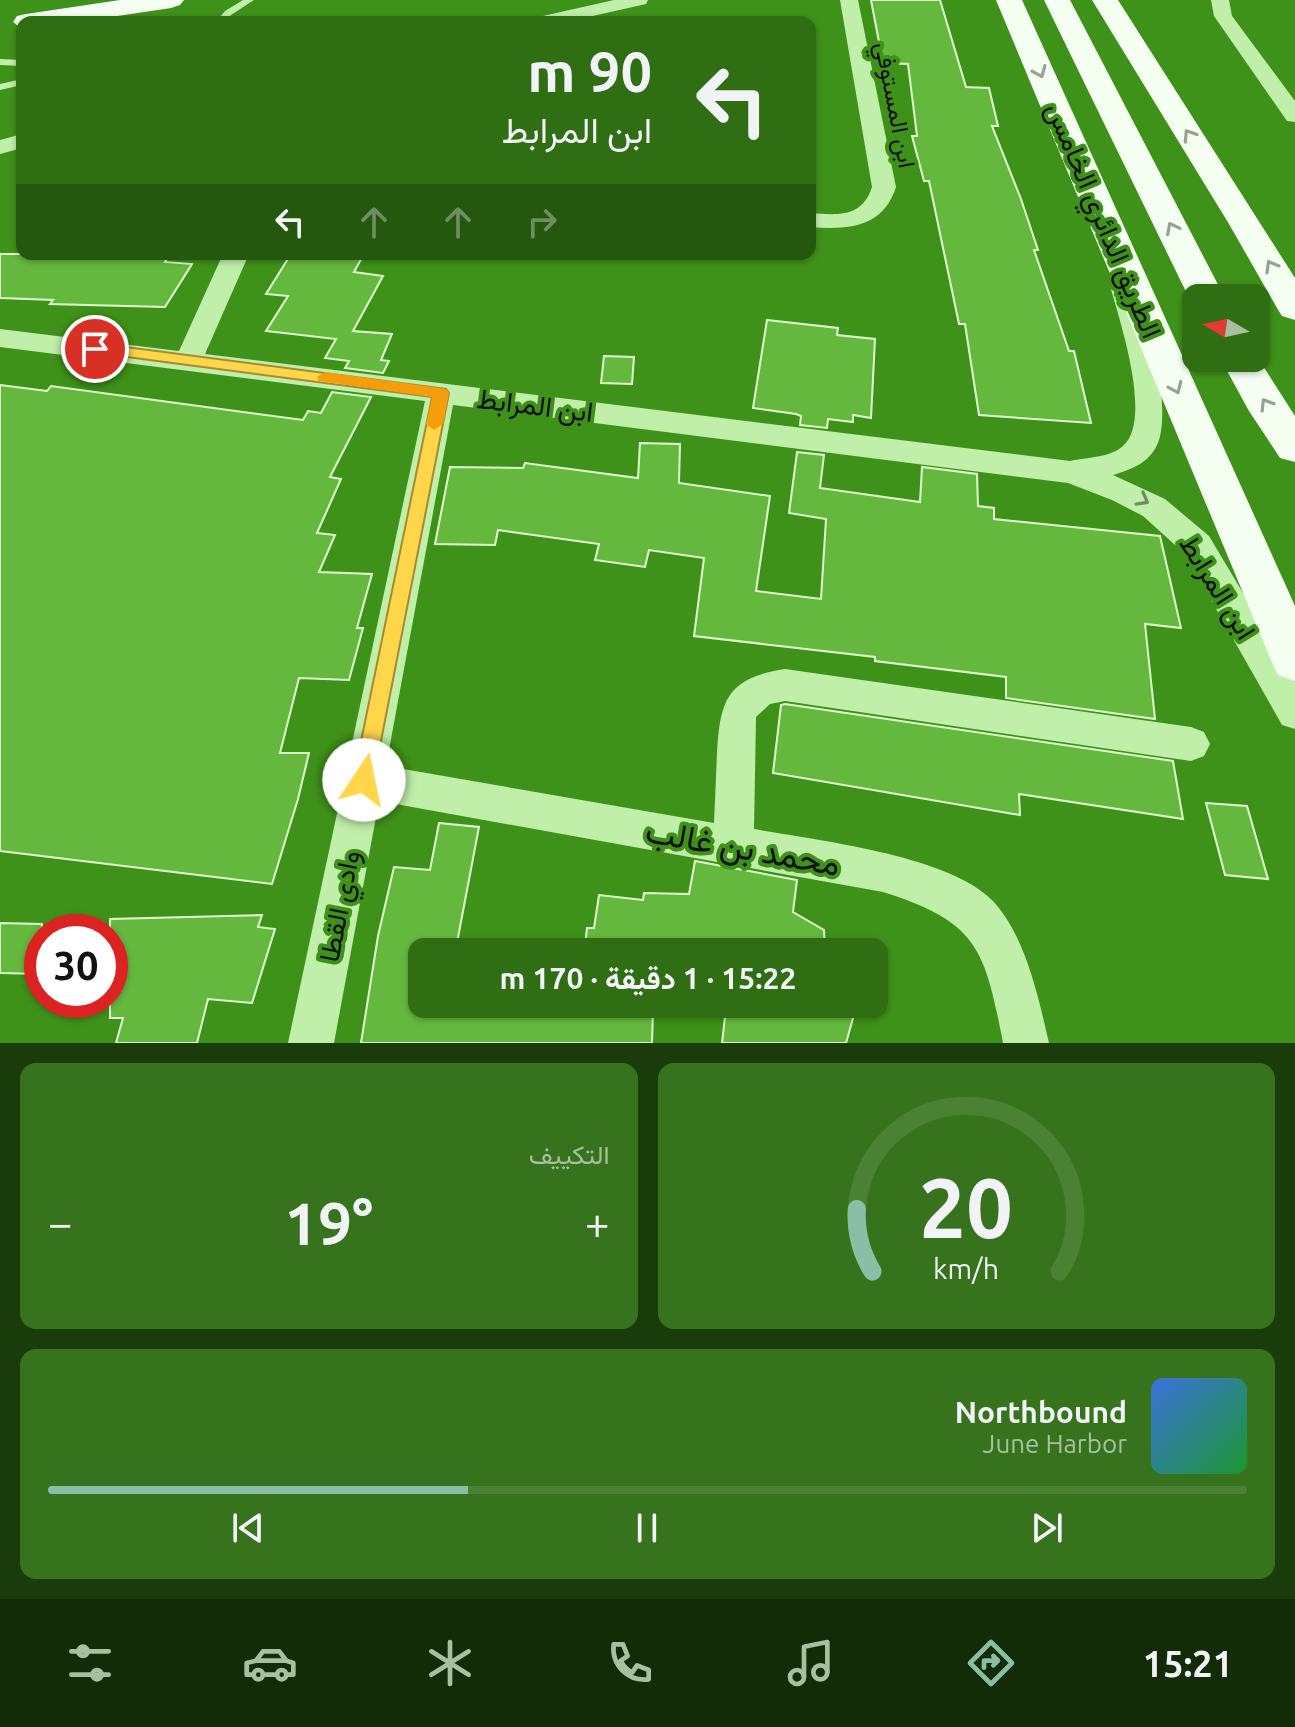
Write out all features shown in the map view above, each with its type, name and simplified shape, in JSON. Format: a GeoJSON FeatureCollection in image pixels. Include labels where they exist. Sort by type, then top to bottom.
{"type":"FeatureCollection","features":[{"type":"Feature","properties":{"kind":"main road"},"geometry":{"type":"LineString","coordinates":[[14,16],[114,0]]}},
{"type":"Feature","properties":{"kind":"main road"},"geometry":{"type":"LineString","coordinates":[[14,16],[171,0]]}},
{"type":"Feature","properties":{"kind":"main road","name":"الطريق الدائري الخامس"},"geometry":{"type":"LineString","coordinates":[[1009,0],[1295,660]]}},
{"type":"Feature","properties":{"kind":"main road"},"geometry":{"type":"LineString","coordinates":[[1057,0],[1200,284]]}},
{"type":"Feature","properties":{"kind":"main road"},"geometry":{"type":"LineString","coordinates":[[1105,0],[1295,308]]}},
{"type":"Feature","properties":{"kind":"main road"},"geometry":{"type":"LineString","coordinates":[[1247,372],[1295,447]]}},
{"type":"Feature","properties":{"kind":"street"},"geometry":{"type":"LineString","coordinates":[[602,16],[639,0]]}},
{"type":"Feature","properties":{"kind":"street","name":"ابن المستوفي"},"geometry":{"type":"LineString","coordinates":[[816,220],[849,221],[869,216],[881,202],[884,187],[849,0]]}},
{"type":"Feature","properties":{"kind":"street"},"geometry":{"type":"LineString","coordinates":[[1220,0],[1223,16],[1295,116]]}},
{"type":"Feature","properties":{"kind":"street","name":"ابن المرابط"},"geometry":{"type":"LineString","coordinates":[[1070,472],[1134,455],[1147,439],[1151,422],[1151,407],[1115,247]]}},
{"type":"Feature","properties":{"kind":"street"},"geometry":{"type":"LineString","coordinates":[[189,359],[233,260]]}},
{"type":"Feature","properties":{"kind":"street","name":"ابن المرابط"},"geometry":{"type":"LineString","coordinates":[[0,338],[189,359],[1070,472],[1135,495],[1176,522],[1197,545],[1295,713]]}},
{"type":"Feature","properties":{"kind":"street","name":"وادي القطا"},"geometry":{"type":"LineString","coordinates":[[311,1043],[441,393]]}},
{"type":"Feature","properties":{"kind":"street"},"geometry":{"type":"LineString","coordinates":[[733,844],[738,715],[746,699],[762,688],[785,685],[1191,744]]}},
{"type":"Feature","properties":{"kind":"street","name":"محمد بن غالب"},"geometry":{"type":"LineString","coordinates":[[364,780],[883,872],[933,888],[978,915],[1008,971],[1026,1043]]}},
{"type":"Feature","properties":{"kind":"lane"},"geometry":{"type":"LineString","coordinates":[[225,16],[249,0]]}},
{"type":"Feature","properties":{"kind":"building"},"geometry":{"type":"Polygon","coordinates":[[[871,0],[940,0],[966,87],[989,88],[998,126],[992,126],[1021,199],[1038,250],[1034,250],[1069,351],[1074,351],[1091,423],[979,415],[965,324],[959,324],[929,181],[924,181],[912,136],[917,136],[908,64],[883,63],[871,0]]]}},
{"type":"Feature","properties":{"kind":"building"},"geometry":{"type":"Polygon","coordinates":[[[0,254],[16,254],[16,260],[166,260],[192,264],[165,307],[50,304],[53,300],[0,298],[0,254]]]}},
{"type":"Feature","properties":{"kind":"building"},"geometry":{"type":"Polygon","coordinates":[[[287,260],[361,260],[354,272],[383,276],[353,331],[392,334],[381,360],[389,361],[383,373],[345,368],[349,361],[325,358],[336,339],[266,331],[288,296],[266,294],[287,260]]]}},
{"type":"Feature","properties":{"kind":"building"},"geometry":{"type":"Polygon","coordinates":[[[767,320],[838,328],[837,335],[875,339],[871,418],[853,415],[853,422],[828,419],[827,428],[800,425],[801,416],[796,414],[753,408],[767,320]]]}},
{"type":"Feature","properties":{"kind":"building"},"geometry":{"type":"Polygon","coordinates":[[[604,356],[634,357],[632,384],[601,383],[604,356]]]}},
{"type":"Feature","properties":{"kind":"building"},"geometry":{"type":"Polygon","coordinates":[[[0,385],[47,391],[51,386],[303,420],[308,411],[321,413],[332,392],[371,397],[330,477],[341,479],[317,533],[335,535],[319,572],[372,574],[357,628],[363,628],[349,680],[299,678],[280,753],[309,753],[272,884],[0,851],[0,385]]]}},
{"type":"Feature","properties":{"kind":"building"},"geometry":{"type":"Polygon","coordinates":[[[640,443],[680,444],[679,483],[770,496],[756,591],[821,599],[826,519],[789,513],[797,452],[824,455],[820,488],[920,502],[922,467],[977,474],[978,506],[994,508],[994,519],[1160,536],[1181,628],[1145,624],[1155,719],[1006,698],[1006,677],[875,661],[875,657],[694,636],[704,558],[649,550],[645,567],[595,560],[599,544],[498,530],[495,545],[435,544],[450,467],[523,468],[525,463],[638,478],[640,443]]]}},
{"type":"Feature","properties":{"kind":"building"},"geometry":{"type":"Polygon","coordinates":[[[781,705],[1173,761],[1183,819],[1019,794],[1020,815],[773,773],[781,705]]]}},
{"type":"Feature","properties":{"kind":"building"},"geometry":{"type":"Polygon","coordinates":[[[1206,803],[1247,806],[1268,879],[1225,875],[1206,803]]]}},
{"type":"Feature","properties":{"kind":"building"},"geometry":{"type":"Polygon","coordinates":[[[439,823],[479,827],[458,938],[408,938],[408,1018],[653,1018],[652,1043],[361,1043],[378,936],[394,867],[430,870],[439,823]]]}},
{"type":"Feature","properties":{"kind":"building"},"geometry":{"type":"Polygon","coordinates":[[[695,861],[797,880],[793,912],[824,930],[824,938],[586,938],[587,928],[594,928],[599,895],[643,900],[644,893],[689,894],[695,861]]]}},
{"type":"Feature","properties":{"kind":"building"},"geometry":{"type":"Polygon","coordinates":[[[262,915],[258,927],[275,929],[252,1003],[208,999],[197,1043],[116,1043],[123,1018],[128,1018],[128,919],[262,915]]]}},
{"type":"Feature","properties":{"kind":"building"},"geometry":{"type":"Polygon","coordinates":[[[0,923],[24,924],[24,974],[0,973],[0,923]]]}},
{"type":"Feature","properties":{"kind":"building"},"geometry":{"type":"Polygon","coordinates":[[[725,1018],[853,1018],[846,1043],[722,1043],[725,1018]]]}},
{"type":"Feature","properties":{"kind":"slow traffic"},"geometry":{"type":"LineString","coordinates":[[325,377],[441,393],[434,424]]}},
{"type":"Feature","properties":{"kind":"route"},"geometry":{"type":"LineString","coordinates":[[95,349],[441,393],[364,780]]}}]}
